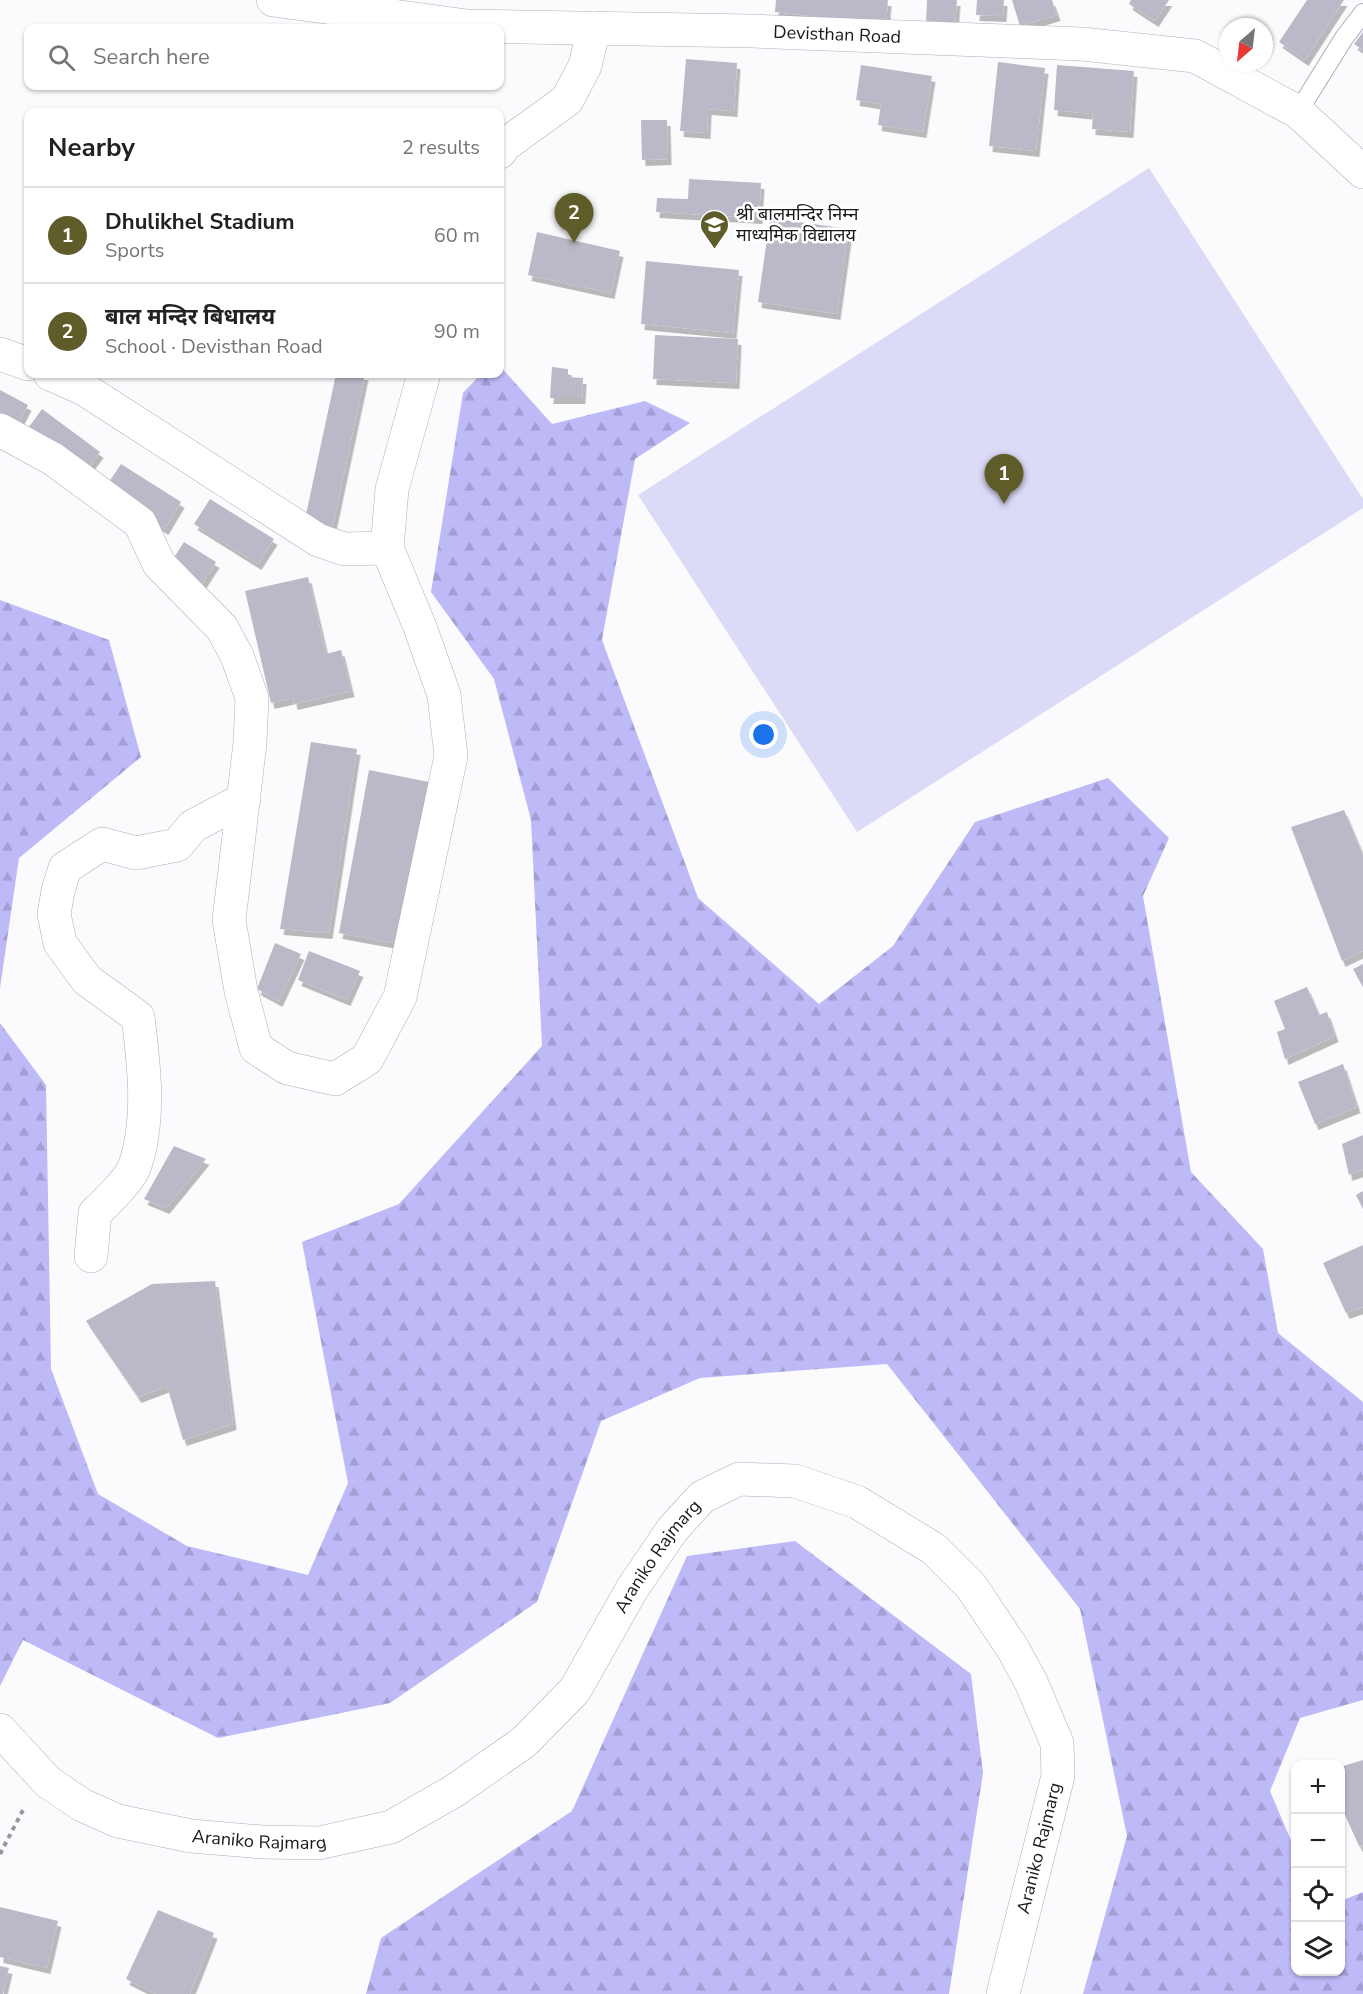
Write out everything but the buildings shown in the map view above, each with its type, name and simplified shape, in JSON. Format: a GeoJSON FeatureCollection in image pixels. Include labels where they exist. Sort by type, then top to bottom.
{"type":"FeatureCollection","features":[{"type":"Feature","properties":{"kind":"main road","name":"Devisthan Road"},"geometry":{"type":"LineString","coordinates":[[273,0],[452,24]]}},
{"type":"Feature","properties":{"kind":"main road","name":"Devisthan Road"},"geometry":{"type":"LineString","coordinates":[[504,27],[752,31],[1082,44],[1195,56],[1298,112],[1363,172]]}},
{"type":"Feature","properties":{"kind":"main road"},"geometry":{"type":"LineString","coordinates":[[504,146],[567,100],[585,66],[594,28]]}},
{"type":"Feature","properties":{"kind":"main road"},"geometry":{"type":"LineString","coordinates":[[0,354],[24,363]]}},
{"type":"Feature","properties":{"kind":"main road"},"geometry":{"type":"LineString","coordinates":[[59,378],[84,389],[318,540],[344,549],[387,548]]}},
{"type":"Feature","properties":{"kind":"main road"},"geometry":{"type":"LineString","coordinates":[[0,430],[53,459],[140,523],[159,564],[222,628],[237,656],[252,698],[244,799],[229,920],[241,991],[256,1048],[287,1068],[335,1079],[367,1059],[400,997],[451,756],[444,695],[420,627],[387,548],[392,489],[423,378]]}},
{"type":"Feature","properties":{"kind":"main road"},"geometry":{"type":"LineString","coordinates":[[92,1256],[95,1213],[133,1170],[142,1132],[144,1062],[138,1017],[87,980],[60,944],[54,914],[65,868],[102,844],[136,853],[177,845],[193,826],[244,799]]}},
{"type":"Feature","properties":{"kind":"main road","name":"Araniko Rajmarg"},"geometry":{"type":"LineString","coordinates":[[0,1730],[48,1782],[82,1805],[118,1821],[191,1836],[262,1842],[320,1843],[391,1827],[454,1791],[524,1742],[575,1690],[632,1589],[672,1530],[702,1497],[739,1479],[795,1481],[857,1502],[934,1549],[971,1586],[1013,1649],[1031,1682],[1057,1743],[1058,1776],[1004,1994]]}},
{"type":"Feature","properties":{"kind":"lane"},"geometry":{"type":"LineString","coordinates":[[1298,112],[1344,38],[1363,13]]}},
{"type":"Feature","properties":{"kind":"path"},"geometry":{"type":"LineString","coordinates":[[0,1854],[41,1775]]}},
{"type":"Feature","properties":{"kind":"shaded area"},"geometry":{"type":"Polygon","coordinates":[[[1149,168],[1363,499],[1363,508],[857,832],[638,495],[1149,168]]]}},
{"type":"Feature","properties":{"kind":"green space"},"geometry":{"type":"Polygon","coordinates":[[[504,370],[552,424],[645,401],[690,423],[635,459],[602,640],[698,898],[819,1004],[893,946],[975,822],[1108,778],[1169,838],[1143,896],[1191,1172],[1263,1249],[1278,1333],[1363,1402],[1363,1700],[1300,1718],[1270,1791],[1291,1841],[1291,1976],[1345,1976],[1345,1899],[1363,1892],[1363,1994],[1083,1994],[1127,1836],[1080,1609],[887,1364],[700,1378],[601,1421],[537,1602],[390,1703],[218,1738],[23,1640],[0,1686],[0,1023],[46,1085],[51,1369],[98,1494],[187,1546],[308,1575],[348,1483],[302,1242],[399,1204],[542,1046],[531,820],[494,679],[431,592],[463,393],[477,378],[504,378],[504,370]]]}},
{"type":"Feature","properties":{"kind":"green space"},"geometry":{"type":"Polygon","coordinates":[[[0,600],[109,640],[141,757],[19,858],[0,988],[0,600]]]}},
{"type":"Feature","properties":{"kind":"green space"},"geometry":{"type":"Polygon","coordinates":[[[795,1541],[971,1674],[983,1773],[949,1994],[366,1994],[381,1938],[572,1811],[687,1556],[795,1541]]]}},
{"type":"Feature","properties":{"kind":"place","name":"बाल मन्दिर बिधालय"},"geometry":{"type":"Point","coordinates":[574,243]}},
{"type":"Feature","properties":{"kind":"place","name":"श्री बालमन्दिर निम्न माध्यमिक विद्यालय"},"geometry":{"type":"Point","coordinates":[715,250]}},
{"type":"Feature","properties":{"kind":"place","name":"Dhulikhel Stadium"},"geometry":{"type":"Point","coordinates":[1004,504]}}]}
